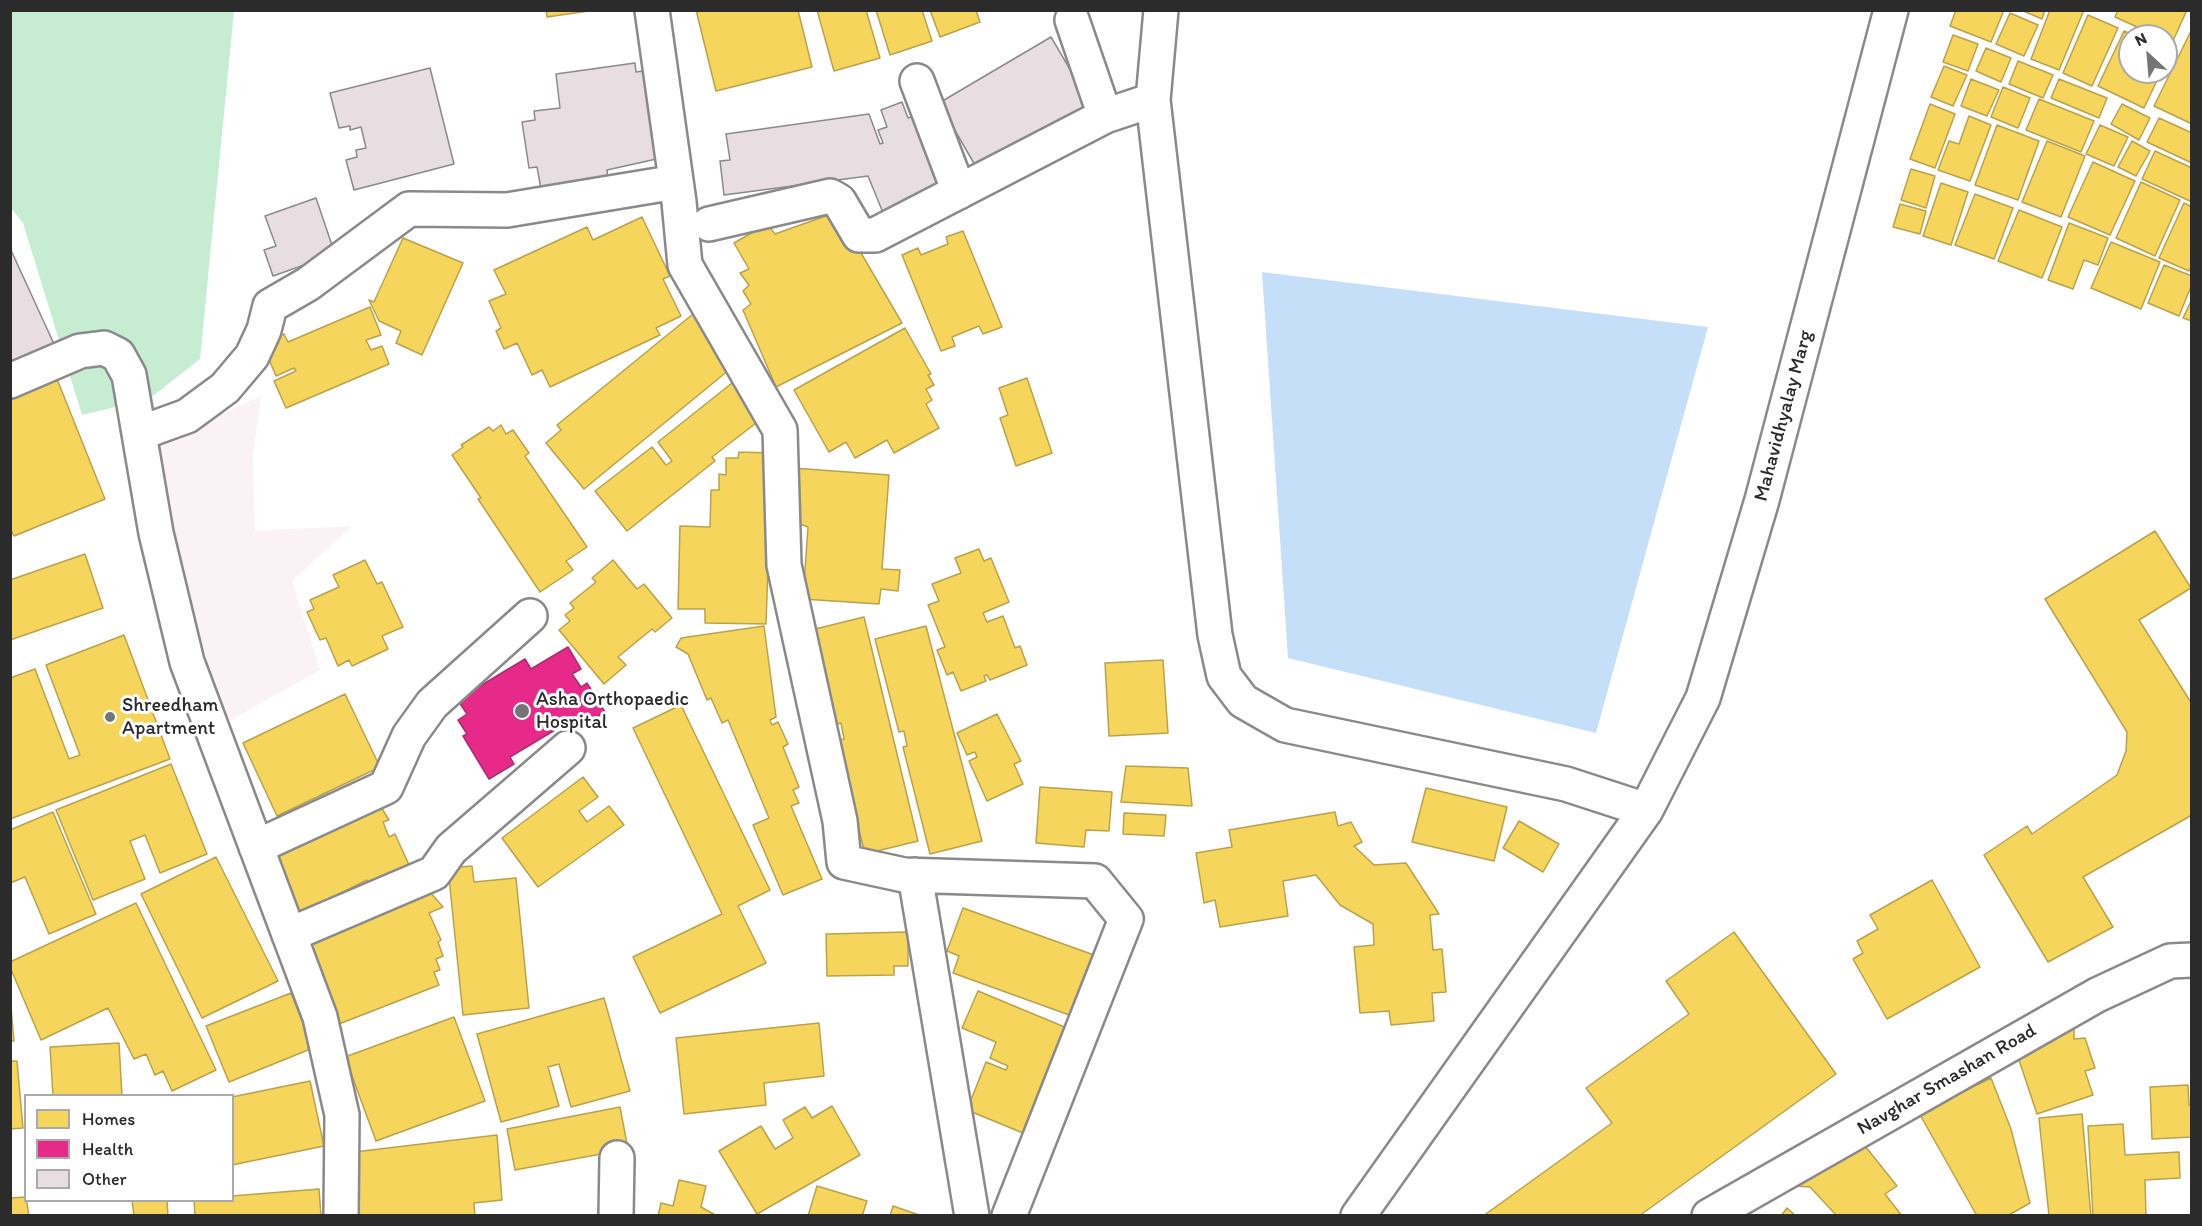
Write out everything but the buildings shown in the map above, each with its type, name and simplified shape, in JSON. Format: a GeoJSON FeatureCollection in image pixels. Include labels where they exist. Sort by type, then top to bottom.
{"type":"FeatureCollection","features":[{"type":"Feature","properties":{"kind":"street"},"geometry":{"type":"LineString","coordinates":[[652,10],[685,265],[780,430],[784,565],[840,821],[844,862],[915,875],[1095,881],[1126,919],[1010,1215]]}},
{"type":"Feature","properties":{"kind":"street"},"geometry":{"type":"LineString","coordinates":[[1161,10],[1153,100],[1215,635],[1224,676],[1243,701],[1285,725],[1566,784],[1646,810]]}},
{"type":"Feature","properties":{"kind":"street","name":"Mahavidhyalay Marg"},"geometry":{"type":"LineString","coordinates":[[1358,1215],[1646,810],[1703,698],[1762,500],[1891,10]]}},
{"type":"Feature","properties":{"kind":"street"},"geometry":{"type":"LineString","coordinates":[[1072,20],[1105,116]]}},
{"type":"Feature","properties":{"kind":"street"},"geometry":{"type":"LineString","coordinates":[[917,81],[959,192]]}},
{"type":"Feature","properties":{"kind":"street"},"geometry":{"type":"LineString","coordinates":[[709,224],[830,196],[838,201],[859,236],[875,235],[1105,116],[1153,100]]}},
{"type":"Feature","properties":{"kind":"street"},"geometry":{"type":"LineString","coordinates":[[140,433],[187,416],[225,388],[252,356],[264,330],[270,306],[308,284],[409,209],[507,210],[676,182]]}},
{"type":"Feature","properties":{"kind":"street"},"geometry":{"type":"LineString","coordinates":[[10,381],[80,351],[104,348],[118,355],[129,375],[156,533],[188,662],[320,1017],[342,1115],[341,1215]]}},
{"type":"Feature","properties":{"kind":"street"},"geometry":{"type":"LineString","coordinates":[[256,847],[386,787],[410,736],[432,704],[530,616]]}},
{"type":"Feature","properties":{"kind":"street"},"geometry":{"type":"LineString","coordinates":[[289,934],[434,873],[451,849],[568,748]]}},
{"type":"Feature","properties":{"kind":"street"},"geometry":{"type":"LineString","coordinates":[[915,875],[972,1215]]}},
{"type":"Feature","properties":{"kind":"street","name":"Navghar Smashan Road"},"geometry":{"type":"LineString","coordinates":[[1709,1215],[2097,995],[2170,961],[2192,960]]}},
{"type":"Feature","properties":{"kind":"street"},"geometry":{"type":"LineString","coordinates":[[616,1215],[617,1158]]}},
{"type":"Feature","properties":{"kind":"shaded area"},"geometry":{"type":"Polygon","coordinates":[[[261,396],[253,456],[255,531],[352,526],[292,581],[320,670],[213,730],[158,443],[261,396]]]}},
{"type":"Feature","properties":{"kind":"green space"},"geometry":{"type":"Polygon","coordinates":[[[10,11],[234,11],[200,359],[149,399],[82,415],[23,223],[11,208],[10,11]]]}},
{"type":"Feature","properties":{"kind":"water"},"geometry":{"type":"Polygon","coordinates":[[[1262,272],[1708,327],[1596,733],[1288,658],[1262,272]]]}},
{"type":"Feature","properties":{"kind":"place","name":"Asha Orthopaedic Hospital"},"geometry":{"type":"Point","coordinates":[522,711]}},
{"type":"Feature","properties":{"kind":"place","name":"Shreedham Apartment"},"geometry":{"type":"Point","coordinates":[110,717]}}]}
